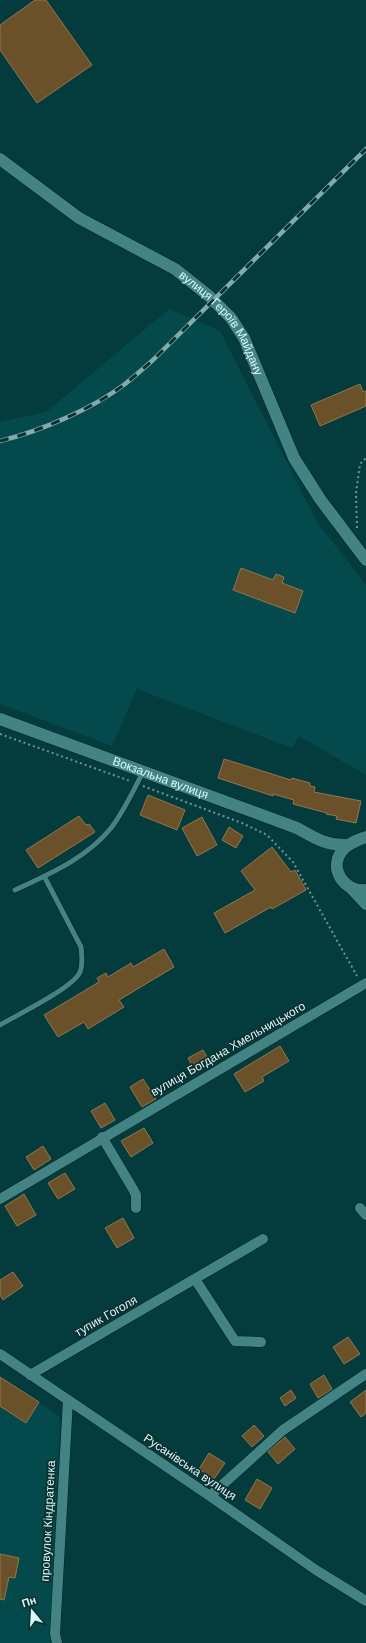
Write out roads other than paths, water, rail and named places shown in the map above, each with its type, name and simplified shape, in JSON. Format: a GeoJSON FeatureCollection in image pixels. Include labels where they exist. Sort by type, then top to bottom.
{"type":"FeatureCollection","features":[{"type":"Feature","properties":{"kind":"street","name":"вулиця Героїв Майдану"},"geometry":{"type":"LineString","coordinates":[[0,159],[79,218],[175,269],[209,296],[231,318],[244,338],[294,458],[320,499],[366,560]]}},
{"type":"Feature","properties":{"kind":"street","name":"Вокзальна вулиця"},"geometry":{"type":"LineString","coordinates":[[0,719],[297,828],[319,841],[331,844],[356,843]]}},
{"type":"Feature","properties":{"kind":"street"},"geometry":{"type":"LineString","coordinates":[[366,837],[339,855],[337,868],[341,880],[366,904]]}},
{"type":"Feature","properties":{"kind":"street","name":"Вокзальна вулиця"},"geometry":{"type":"LineString","coordinates":[[319,841],[328,851],[337,868]]}},
{"type":"Feature","properties":{"kind":"street"},"geometry":{"type":"LineString","coordinates":[[351,888],[366,890]]}},
{"type":"Feature","properties":{"kind":"street","name":"вулиця Богдана Хмельницького"},"geometry":{"type":"LineString","coordinates":[[0,1199],[102,1137],[364,984]]}},
{"type":"Feature","properties":{"kind":"street"},"geometry":{"type":"LineString","coordinates":[[102,1137],[136,1195],[136,1208]]}},
{"type":"Feature","properties":{"kind":"street","name":"тупик Гоголя"},"geometry":{"type":"LineString","coordinates":[[30,1375],[263,1239]]}},
{"type":"Feature","properties":{"kind":"street"},"geometry":{"type":"LineString","coordinates":[[195,1279],[235,1341],[262,1342]]}},
{"type":"Feature","properties":{"kind":"street","name":"Русанівська вулиця"},"geometry":{"type":"LineString","coordinates":[[0,1354],[210,1496],[316,1570],[366,1601]]}},
{"type":"Feature","properties":{"kind":"street"},"geometry":{"type":"LineString","coordinates":[[210,1496],[283,1430],[366,1374]]}},
{"type":"Feature","properties":{"kind":"street","name":"провулок Кіндратенка"},"geometry":{"type":"LineString","coordinates":[[57,1643],[55,1634],[68,1400]]}},
{"type":"Feature","properties":{"kind":"lane"},"geometry":{"type":"LineString","coordinates":[[15,890],[73,861],[98,842],[115,822],[127,804],[143,772]]}},
{"type":"Feature","properties":{"kind":"lane"},"geometry":{"type":"LineString","coordinates":[[0,1025],[70,984],[80,972],[82,960],[81,947],[44,876]]}},
{"type":"Feature","properties":{"kind":"railway"},"geometry":{"type":"LineString","coordinates":[[0,441],[16,437],[66,418],[97,402],[125,384],[153,360],[366,149]]}}]}
